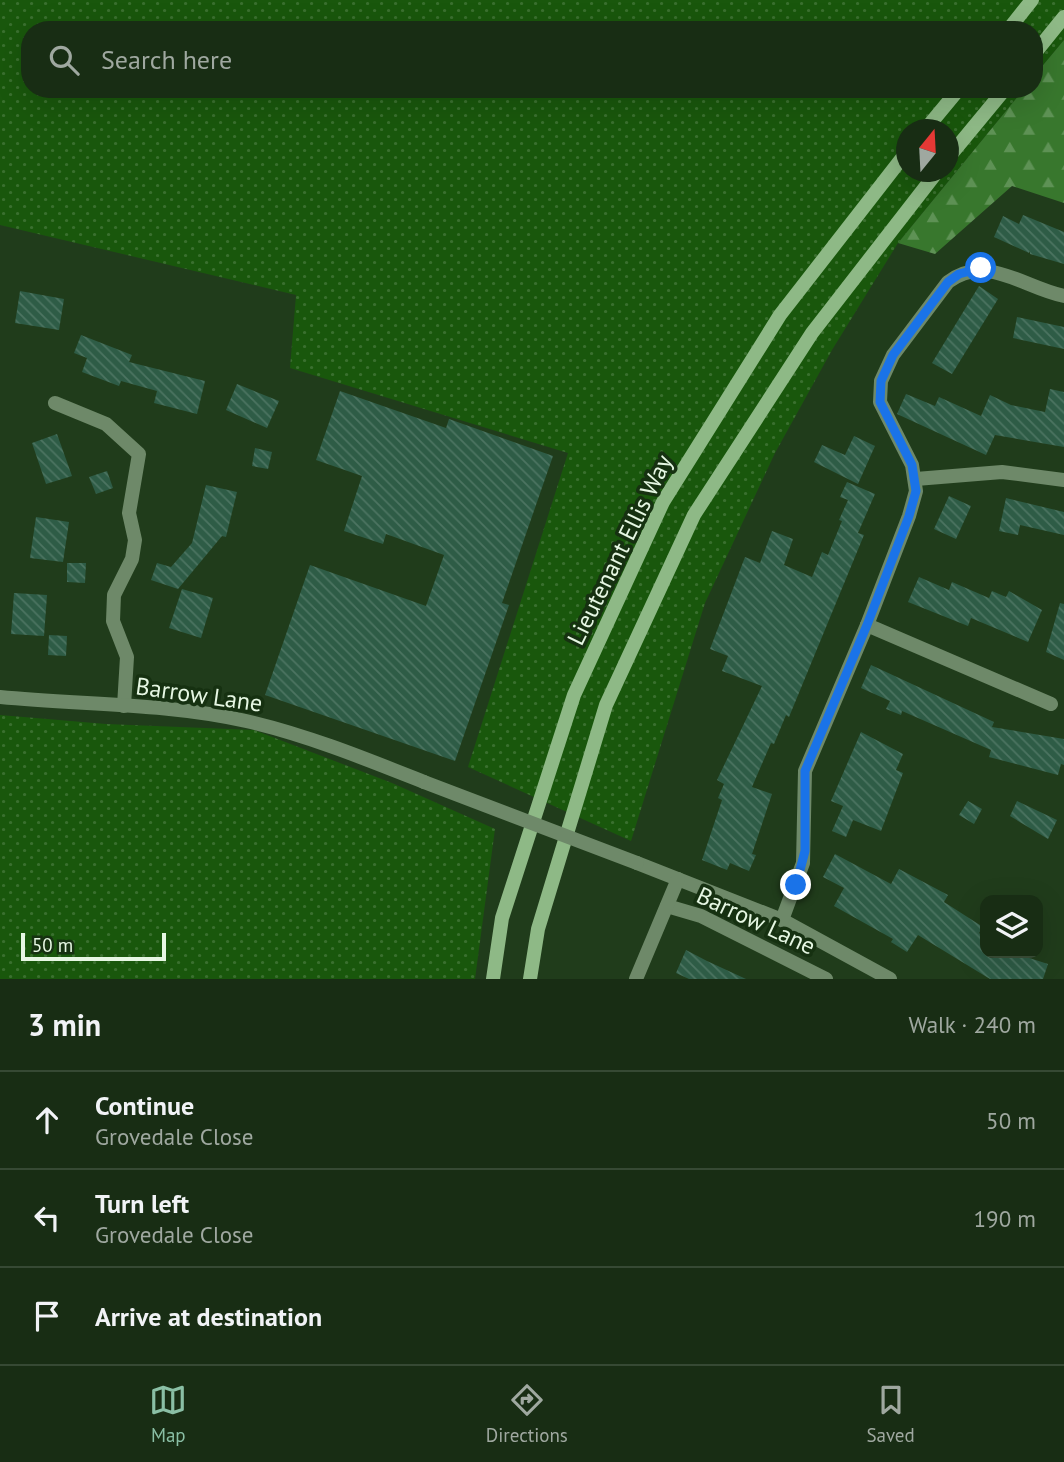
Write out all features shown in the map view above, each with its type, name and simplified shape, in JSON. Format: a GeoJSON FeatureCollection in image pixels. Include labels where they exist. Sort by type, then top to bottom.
{"type":"FeatureCollection","features":[{"type":"Feature","properties":{"kind":"main road"},"geometry":{"type":"LineString","coordinates":[[1015,21],[1032,0]]}},
{"type":"Feature","properties":{"kind":"main road"},"geometry":{"type":"LineString","coordinates":[[1043,43],[1064,17]]}},
{"type":"Feature","properties":{"kind":"main road"},"geometry":{"type":"LineString","coordinates":[[934,119],[952,98]]}},
{"type":"Feature","properties":{"kind":"main road"},"geometry":{"type":"LineString","coordinates":[[959,145],[998,98]]}},
{"type":"Feature","properties":{"kind":"main road","name":"Lieutenant Ellis Way"},"geometry":{"type":"LineString","coordinates":[[493,979],[502,919],[574,695],[663,502],[780,315],[896,166]]}},
{"type":"Feature","properties":{"kind":"main road"},"geometry":{"type":"LineString","coordinates":[[530,979],[538,929],[606,705],[694,515],[813,333],[929,182]]}},
{"type":"Feature","properties":{"kind":"street"},"geometry":{"type":"LineString","coordinates":[[782,920],[800,873],[805,851],[805,771],[867,625],[909,516],[916,479],[906,451],[880,402],[879,392],[884,371],[948,282],[959,274],[981,268],[1041,291],[1064,296]]}},
{"type":"Feature","properties":{"kind":"street"},"geometry":{"type":"LineString","coordinates":[[55,402],[106,424],[139,454],[129,513],[135,540],[132,559],[114,595],[113,621],[127,657],[124,706]]}},
{"type":"Feature","properties":{"kind":"street"},"geometry":{"type":"LineString","coordinates":[[916,479],[1002,472],[1064,480]]}},
{"type":"Feature","properties":{"kind":"street"},"geometry":{"type":"LineString","coordinates":[[867,625],[1051,704]]}},
{"type":"Feature","properties":{"kind":"street","name":"Barrow Lane"},"geometry":{"type":"LineString","coordinates":[[0,697],[124,706],[245,721],[337,748],[782,920],[890,979]]}},
{"type":"Feature","properties":{"kind":"street","name":"Barrow Lane"},"geometry":{"type":"LineString","coordinates":[[636,979],[678,879]]}},
{"type":"Feature","properties":{"kind":"street","name":"Barrow Lane"},"geometry":{"type":"LineString","coordinates":[[667,906],[701,916],[826,979]]}},
{"type":"Feature","properties":{"kind":"green space"},"geometry":{"type":"Polygon","coordinates":[[[0,0],[1064,0],[1064,40],[1043,65],[1043,21],[21,21],[21,98],[1017,98],[959,168],[959,119],[896,119],[896,182],[948,182],[898,243],[832,350],[775,453],[705,603],[631,841],[468,767],[568,453],[290,368],[296,295],[0,225],[0,0]]]}},
{"type":"Feature","properties":{"kind":"green space"},"geometry":{"type":"Polygon","coordinates":[[[1064,40],[1064,203],[1012,186],[935,254],[898,243],[948,182],[959,182],[959,168],[1017,98],[1043,98],[1043,65],[1064,40]]]}},
{"type":"Feature","properties":{"kind":"green space"},"geometry":{"type":"Polygon","coordinates":[[[0,715],[106,724],[254,730],[392,783],[495,829],[475,979],[0,979],[0,715]]]}},
{"type":"Feature","properties":{"kind":"building"},"geometry":{"type":"Polygon","coordinates":[[[1023,215],[1064,232],[1064,264],[1030,254],[1030,251],[1029,253],[994,237],[1003,216],[1019,224],[1023,215]]]}},
{"type":"Feature","properties":{"kind":"building"},"geometry":{"type":"Polygon","coordinates":[[[979,286],[998,299],[952,374],[932,363],[979,286]]]}},
{"type":"Feature","properties":{"kind":"building"},"geometry":{"type":"Polygon","coordinates":[[[20,291],[64,299],[59,330],[15,323],[20,291]]]}},
{"type":"Feature","properties":{"kind":"building"},"geometry":{"type":"Polygon","coordinates":[[[1017,317],[1064,327],[1064,349],[1013,338],[1017,317]]]}},
{"type":"Feature","properties":{"kind":"building"},"geometry":{"type":"Polygon","coordinates":[[[81,335],[132,355],[129,362],[205,381],[197,414],[154,403],[157,391],[121,381],[119,386],[82,372],[87,358],[74,353],[81,335]]]}},
{"type":"Feature","properties":{"kind":"building"},"geometry":{"type":"Polygon","coordinates":[[[237,384],[279,401],[267,428],[226,410],[237,384]]]}},
{"type":"Feature","properties":{"kind":"building"},"geometry":{"type":"Polygon","coordinates":[[[1050,389],[1064,392],[1064,447],[995,435],[986,455],[897,414],[906,394],[935,406],[939,397],[981,416],[990,395],[1011,405],[1045,412],[1050,389]]]}},
{"type":"Feature","properties":{"kind":"building"},"geometry":{"type":"Polygon","coordinates":[[[340,391],[446,428],[449,419],[553,456],[502,603],[509,605],[455,761],[265,695],[310,565],[426,606],[444,555],[386,534],[383,544],[344,531],[362,476],[316,460],[340,391]]]}},
{"type":"Feature","properties":{"kind":"building"},"geometry":{"type":"Polygon","coordinates":[[[57,434],[72,476],[46,484],[32,443],[57,434]]]}},
{"type":"Feature","properties":{"kind":"building"},"geometry":{"type":"Polygon","coordinates":[[[854,436],[875,446],[858,484],[814,462],[822,445],[845,455],[854,436]]]}},
{"type":"Feature","properties":{"kind":"building"},"geometry":{"type":"Polygon","coordinates":[[[255,448],[272,452],[268,469],[252,466],[255,448]]]}},
{"type":"Feature","properties":{"kind":"building"},"geometry":{"type":"Polygon","coordinates":[[[107,471],[113,488],[96,494],[89,477],[107,471]]]}},
{"type":"Feature","properties":{"kind":"building"},"geometry":{"type":"Polygon","coordinates":[[[847,482],[875,494],[858,533],[864,535],[789,717],[786,715],[774,744],[771,743],[752,787],[772,794],[752,854],[756,855],[749,871],[730,863],[727,870],[702,860],[722,800],[718,798],[724,784],[717,780],[762,686],[722,671],[728,656],[710,649],[745,557],[760,563],[772,531],[793,539],[784,565],[812,577],[822,552],[828,555],[842,521],[839,520],[848,500],[840,497],[847,482]]]}},
{"type":"Feature","properties":{"kind":"building"},"geometry":{"type":"Polygon","coordinates":[[[206,485],[237,492],[226,537],[222,536],[178,589],[151,580],[157,563],[171,567],[192,543],[206,485]]]}},
{"type":"Feature","properties":{"kind":"building"},"geometry":{"type":"Polygon","coordinates":[[[949,496],[971,506],[956,539],[934,529],[949,496]]]}},
{"type":"Feature","properties":{"kind":"building"},"geometry":{"type":"Polygon","coordinates":[[[1006,498],[1064,512],[1064,535],[1020,525],[1018,535],[999,531],[1006,498]]]}},
{"type":"Feature","properties":{"kind":"building"},"geometry":{"type":"Polygon","coordinates":[[[36,517],[69,522],[63,562],[30,558],[36,517]]]}},
{"type":"Feature","properties":{"kind":"building"},"geometry":{"type":"Polygon","coordinates":[[[67,563],[86,563],[85,583],[67,582],[67,563]]]}},
{"type":"Feature","properties":{"kind":"building"},"geometry":{"type":"Polygon","coordinates":[[[919,577],[949,590],[952,582],[989,598],[992,591],[1006,597],[1009,591],[1042,610],[1028,642],[971,618],[968,626],[908,602],[919,577]]]}},
{"type":"Feature","properties":{"kind":"building"},"geometry":{"type":"Polygon","coordinates":[[[182,589],[213,598],[201,638],[169,628],[182,589]]]}},
{"type":"Feature","properties":{"kind":"building"},"geometry":{"type":"Polygon","coordinates":[[[14,593],[47,595],[44,636],[11,634],[14,593]]]}},
{"type":"Feature","properties":{"kind":"building"},"geometry":{"type":"Polygon","coordinates":[[[1060,603],[1064,604],[1064,660],[1046,652],[1060,603]]]}},
{"type":"Feature","properties":{"kind":"building"},"geometry":{"type":"Polygon","coordinates":[[[49,635],[67,636],[66,656],[48,655],[49,635]]]}},
{"type":"Feature","properties":{"kind":"building"},"geometry":{"type":"Polygon","coordinates":[[[871,665],[994,722],[992,727],[1064,739],[1064,765],[1061,764],[1058,775],[989,757],[991,750],[902,711],[901,715],[886,709],[890,701],[861,688],[871,665]]]}},
{"type":"Feature","properties":{"kind":"building"},"geometry":{"type":"Polygon","coordinates":[[[861,732],[903,754],[896,770],[903,773],[881,831],[853,820],[846,837],[832,831],[843,806],[831,801],[861,732]]]}},
{"type":"Feature","properties":{"kind":"building"},"geometry":{"type":"Polygon","coordinates":[[[968,801],[982,809],[974,824],[959,815],[968,801]]]}},
{"type":"Feature","properties":{"kind":"building"},"geometry":{"type":"Polygon","coordinates":[[[1017,801],[1057,820],[1048,839],[1010,816],[1017,801]]]}},
{"type":"Feature","properties":{"kind":"building"},"geometry":{"type":"Polygon","coordinates":[[[835,854],[891,884],[899,869],[948,895],[944,902],[980,925],[980,958],[1029,958],[1048,964],[1043,979],[990,979],[918,935],[907,952],[891,942],[893,939],[834,906],[844,888],[823,877],[835,854]]]}},
{"type":"Feature","properties":{"kind":"building"},"geometry":{"type":"Polygon","coordinates":[[[686,950],[746,979],[689,979],[676,973],[686,950]]]}},
{"type":"Feature","properties":{"kind":"route"},"geometry":{"type":"LineString","coordinates":[[796,885],[805,851],[805,771],[867,625],[916,491],[912,465],[887,421],[880,402],[881,381],[893,355],[948,282],[959,274],[981,268]]}}]}
